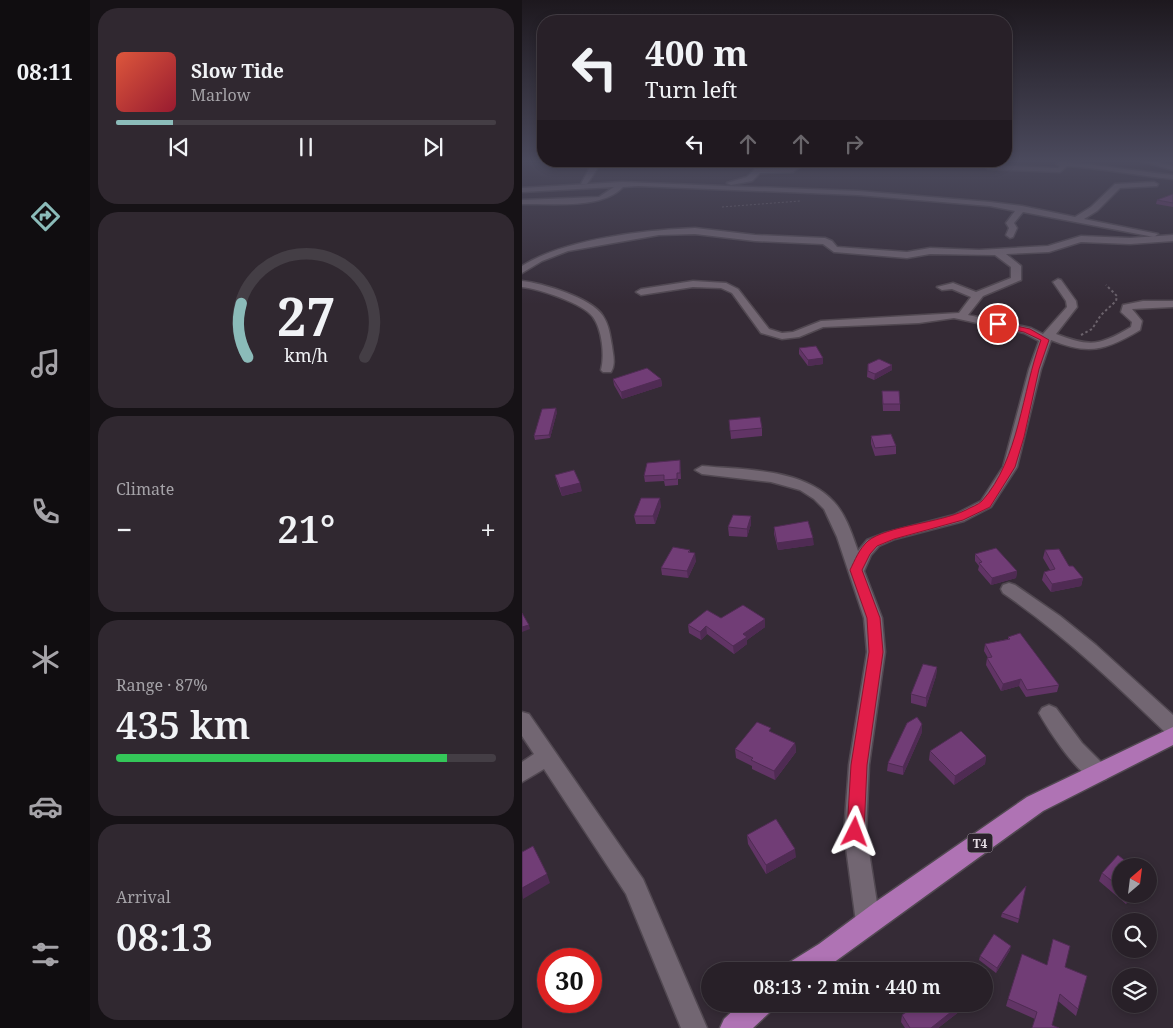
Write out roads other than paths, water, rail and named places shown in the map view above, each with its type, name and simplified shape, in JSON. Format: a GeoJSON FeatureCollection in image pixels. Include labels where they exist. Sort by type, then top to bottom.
{"type":"FeatureCollection","features":[{"type":"Feature","properties":{"kind":"highway","name":"T4"},"geometry":{"type":"LineString","coordinates":[[814,962],[1035,804],[1172,736]]}},
{"type":"Feature","properties":{"kind":"highway"},"geometry":{"type":"LineString","coordinates":[[733,1028],[751,1012]]}},
{"type":"Feature","properties":{"kind":"street"},"geometry":{"type":"LineString","coordinates":[[1010,235],[1013,228],[1010,223],[1022,208],[1172,238]]}},
{"type":"Feature","properties":{"kind":"street"},"geometry":{"type":"LineString","coordinates":[[1078,219],[1095,208]]}},
{"type":"Feature","properties":{"kind":"street"},"geometry":{"type":"LineString","coordinates":[[522,270],[539,259],[566,248],[631,236],[679,231],[701,231],[755,238],[825,241],[830,242],[834,248],[907,255],[930,251],[1049,249],[1066,242],[1081,239],[1130,241],[1172,238]]}},
{"type":"Feature","properties":{"kind":"street"},"geometry":{"type":"LineString","coordinates":[[962,316],[977,296],[1016,280],[1016,266],[996,251]]}},
{"type":"Feature","properties":{"kind":"street"},"geometry":{"type":"LineString","coordinates":[[856,570],[864,553],[873,543],[890,536],[959,518],[986,504],[1010,467],[1035,369],[1072,307],[1071,301],[1058,282]]}},
{"type":"Feature","properties":{"kind":"street"},"geometry":{"type":"LineString","coordinates":[[522,284],[540,287],[570,298],[589,307],[598,314],[604,322],[610,360],[606,370]]}},
{"type":"Feature","properties":{"kind":"street"},"geometry":{"type":"LineString","coordinates":[[641,292],[693,284],[723,285],[735,291],[765,331],[782,336],[795,335],[813,326],[828,323],[919,320],[949,315],[1027,330],[1083,347],[1122,336],[1136,328],[1137,321],[1126,312],[1127,307],[1142,304],[1172,304]]}},
{"type":"Feature","properties":{"kind":"street"},"geometry":{"type":"LineString","coordinates":[[942,287],[953,286],[977,296]]}},
{"type":"Feature","properties":{"kind":"street"},"geometry":{"type":"LineString","coordinates":[[702,470],[775,478],[793,483],[814,492],[828,504],[839,522],[873,618],[876,652],[859,765],[855,832],[868,922]]}},
{"type":"Feature","properties":{"kind":"street"},"geometry":{"type":"LineString","coordinates":[[1009,589],[1084,645],[1172,727]]}},
{"type":"Feature","properties":{"kind":"street"},"geometry":{"type":"LineString","coordinates":[[1049,713],[1070,743],[1099,773]]}},
{"type":"Feature","properties":{"kind":"street"},"geometry":{"type":"LineString","coordinates":[[522,720],[635,886],[694,1028]]}},
{"type":"Feature","properties":{"kind":"street"},"geometry":{"type":"LineString","coordinates":[[522,773],[546,757]]}}]}
